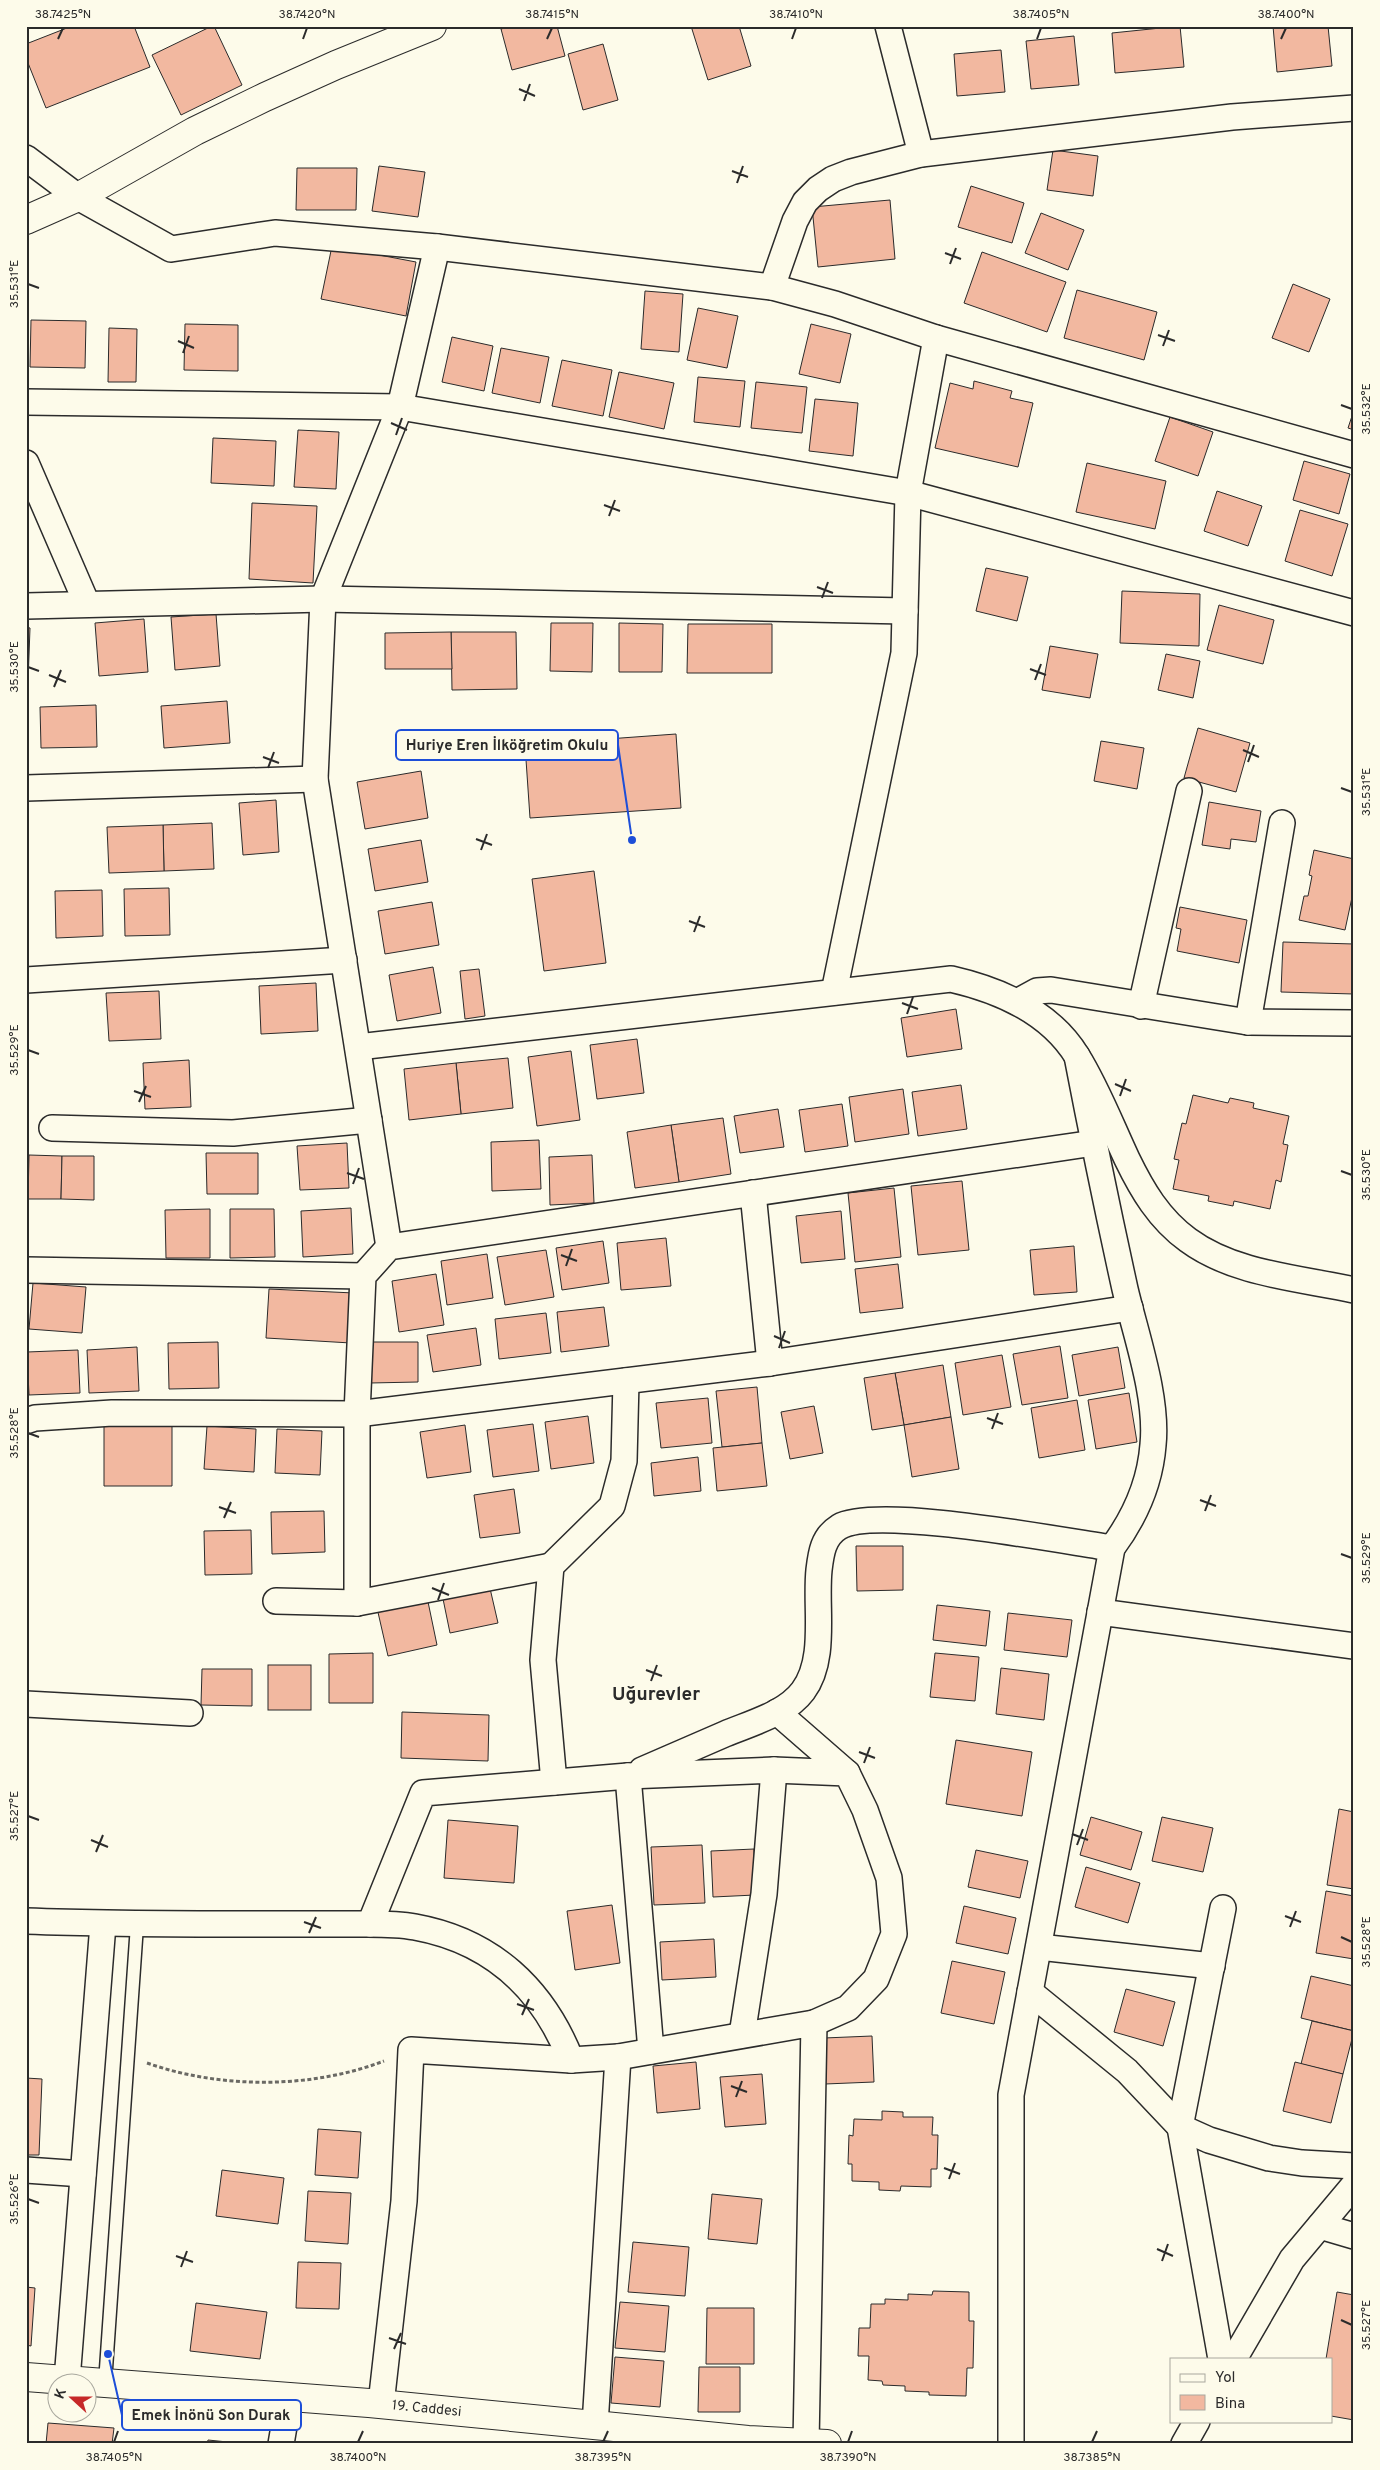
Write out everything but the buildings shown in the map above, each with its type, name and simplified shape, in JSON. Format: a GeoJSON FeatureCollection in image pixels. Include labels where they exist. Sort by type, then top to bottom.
{"type":"FeatureCollection","features":[{"type":"Feature","properties":{"kind":"street"},"geometry":{"type":"LineString","coordinates":[[26,220],[78,198],[195,131],[265,97],[336,64],[432,26]]}},
{"type":"Feature","properties":{"kind":"street"},"geometry":{"type":"LineString","coordinates":[[888,26],[921,154]]}},
{"type":"Feature","properties":{"kind":"street"},"geometry":{"type":"LineString","coordinates":[[772,287],[795,221],[805,202],[818,189],[833,179],[851,172],[921,154],[1232,117],[1354,108]]}},
{"type":"Feature","properties":{"kind":"street"},"geometry":{"type":"LineString","coordinates":[[26,158],[78,198],[171,249],[275,233],[437,247],[772,287],[835,304],[936,338],[1354,455]]}},
{"type":"Feature","properties":{"kind":"street"},"geometry":{"type":"LineString","coordinates":[[389,1247],[315,779],[323,599],[400,407],[437,247]]}},
{"type":"Feature","properties":{"kind":"street"},"geometry":{"type":"LineString","coordinates":[[834,992],[904,653],[908,493],[936,338]]}},
{"type":"Feature","properties":{"kind":"street"},"geometry":{"type":"LineString","coordinates":[[26,402],[400,407],[908,493],[1354,613]]}},
{"type":"Feature","properties":{"kind":"street"},"geometry":{"type":"LineString","coordinates":[[26,463],[87,604]]}},
{"type":"Feature","properties":{"kind":"street"},"geometry":{"type":"LineString","coordinates":[[26,606],[323,599],[905,611]]}},
{"type":"Feature","properties":{"kind":"street"},"geometry":{"type":"LineString","coordinates":[[26,788],[315,779]]}},
{"type":"Feature","properties":{"kind":"street"},"geometry":{"type":"LineString","coordinates":[[1141,1006],[1189,792]]}},
{"type":"Feature","properties":{"kind":"street"},"geometry":{"type":"LineString","coordinates":[[1248,1022],[1282,823]]}},
{"type":"Feature","properties":{"kind":"street"},"geometry":{"type":"LineString","coordinates":[[26,980],[344,960]]}},
{"type":"Feature","properties":{"kind":"street"},"geometry":{"type":"LineString","coordinates":[[358,1047],[951,979],[981,987],[1017,1002],[1046,1023],[1077,1056],[1141,1186],[1170,1224],[1188,1240],[1222,1259],[1252,1269],[1354,1290]]}},
{"type":"Feature","properties":{"kind":"street"},"geometry":{"type":"LineString","coordinates":[[1017,1002],[1037,992],[1051,990],[1248,1022],[1354,1023]]}},
{"type":"Feature","properties":{"kind":"street"},"geometry":{"type":"LineString","coordinates":[[1011,2444],[1011,2095],[1112,1548],[1133,1516],[1145,1488],[1154,1443],[1151,1398],[1094,1143],[1077,1056]]}},
{"type":"Feature","properties":{"kind":"street"},"geometry":{"type":"LineString","coordinates":[[52,1128],[233,1133],[369,1120]]}},
{"type":"Feature","properties":{"kind":"street"},"geometry":{"type":"LineString","coordinates":[[356,1603],[357,1414],[363,1276],[389,1247],[1094,1143]]}},
{"type":"Feature","properties":{"kind":"street"},"geometry":{"type":"LineString","coordinates":[[753,1193],[770,1363]]}},
{"type":"Feature","properties":{"kind":"street"},"geometry":{"type":"LineString","coordinates":[[26,1270],[363,1276]]}},
{"type":"Feature","properties":{"kind":"street"},"geometry":{"type":"LineString","coordinates":[[26,1421],[35,1418],[112,1412],[357,1414],[770,1363],[1130,1308]]}},
{"type":"Feature","properties":{"kind":"street"},"geometry":{"type":"LineString","coordinates":[[276,1601],[356,1603],[551,1566],[612,1506],[624,1461],[626,1381]]}},
{"type":"Feature","properties":{"kind":"street"},"geometry":{"type":"LineString","coordinates":[[628,1776],[777,1712],[802,1692],[811,1679],[816,1663],[817,1594],[822,1549],[826,1540],[840,1526],[856,1522],[924,1521],[1112,1548]]}},
{"type":"Feature","properties":{"kind":"street"},"geometry":{"type":"LineString","coordinates":[[551,1566],[543,1660],[554,1782]]}},
{"type":"Feature","properties":{"kind":"street"},"geometry":{"type":"LineString","coordinates":[[1100,1612],[1354,1646]]}},
{"type":"Feature","properties":{"kind":"street"},"geometry":{"type":"LineString","coordinates":[[26,1704],[190,1712]]}},
{"type":"Feature","properties":{"kind":"street"},"geometry":{"type":"LineString","coordinates":[[381,2404],[404,2201],[411,2050],[571,2060],[618,2057],[814,2023],[848,2008],[876,1979],[894,1934],[889,1878],[865,1810],[847,1773],[777,1712]]}},
{"type":"Feature","properties":{"kind":"street"},"geometry":{"type":"LineString","coordinates":[[370,1924],[423,1793],[628,1776],[774,1770],[847,1773]]}},
{"type":"Feature","properties":{"kind":"street"},"geometry":{"type":"LineString","coordinates":[[742,2035],[764,1894],[774,1770]]}},
{"type":"Feature","properties":{"kind":"street"},"geometry":{"type":"LineString","coordinates":[[628,1776],[651,2051]]}},
{"type":"Feature","properties":{"kind":"street"},"geometry":{"type":"LineString","coordinates":[[1221,2358],[1180,2127],[1223,1908]]}},
{"type":"Feature","properties":{"kind":"street"},"geometry":{"type":"LineString","coordinates":[[26,1921],[102,1924],[370,1924],[414,1926],[439,1932],[486,1953],[509,1969],[535,1996],[561,2034],[571,2060]]}},
{"type":"Feature","properties":{"kind":"street"},"geometry":{"type":"LineString","coordinates":[[68,2372],[102,1924]]}},
{"type":"Feature","properties":{"kind":"street"},"geometry":{"type":"LineString","coordinates":[[1039,1947],[1212,1966]]}},
{"type":"Feature","properties":{"kind":"street"},"geometry":{"type":"LineString","coordinates":[[1030,1992],[1127,2071],[1180,2127],[1209,2140],[1269,2158],[1302,2163],[1354,2166]]}},
{"type":"Feature","properties":{"kind":"street"},"geometry":{"type":"LineString","coordinates":[[814,2023],[817,2443]]}},
{"type":"Feature","properties":{"kind":"street"},"geometry":{"type":"LineString","coordinates":[[595,2425],[618,2057]]}},
{"type":"Feature","properties":{"kind":"street"},"geometry":{"type":"LineString","coordinates":[[26,2170],[83,2174]]}},
{"type":"Feature","properties":{"kind":"street"},"geometry":{"type":"LineString","coordinates":[[1235,2358],[1292,2259],[1354,2185]]}},
{"type":"Feature","properties":{"kind":"street"},"geometry":{"type":"LineString","coordinates":[[1320,2226],[1354,2236]]}},
{"type":"Feature","properties":{"kind":"street","name":"19. Caddesi"},"geometry":{"type":"LineString","coordinates":[[26,2377],[48,2379]]}},
{"type":"Feature","properties":{"kind":"street","name":"19. Caddesi"},"geometry":{"type":"LineString","coordinates":[[98,2382],[381,2404],[748,2440],[817,2443]]}},
{"type":"Feature","properties":{"kind":"street"},"geometry":{"type":"LineString","coordinates":[[281,2444],[289,2397]]}},
{"type":"Feature","properties":{"kind":"street"},"geometry":{"type":"LineString","coordinates":[[1184,2444],[1196,2422]]}},
{"type":"Feature","properties":{"kind":"lane"},"geometry":{"type":"LineString","coordinates":[[105,2383],[137,1924]]}},
{"type":"Feature","properties":{"kind":"path"},"geometry":{"type":"LineString","coordinates":[[128,2056],[154,2065],[208,2078],[249,2082],[282,2081],[348,2071],[411,2050]]}},
{"type":"Feature","properties":{"kind":"place","name":"Huriye Eren İlköğretim Okulu"},"geometry":{"type":"Point","coordinates":[632,840]}},
{"type":"Feature","properties":{"kind":"place","name":"Emek İnönü Son Durak"},"geometry":{"type":"Point","coordinates":[108,2354]}},
{"type":"Feature","properties":{"kind":"district","name":"Uğurevler"},"geometry":{"type":"Point","coordinates":[656,1695]}}]}
